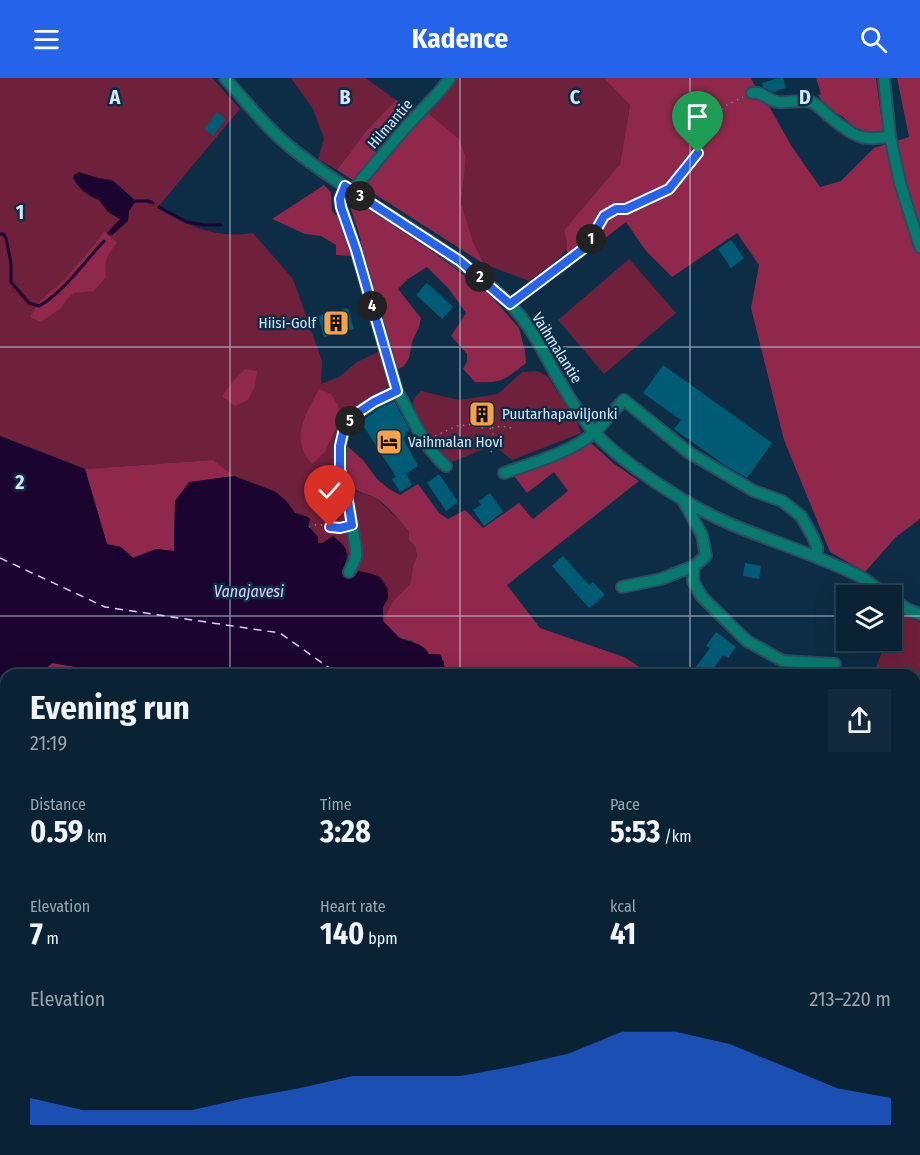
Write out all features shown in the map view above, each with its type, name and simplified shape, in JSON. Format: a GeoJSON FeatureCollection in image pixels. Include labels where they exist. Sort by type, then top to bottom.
{"type":"FeatureCollection","features":[{"type":"Feature","properties":{"kind":"street","name":"Vaihmalantie"},"geometry":{"type":"LineString","coordinates":[[225,78],[259,118],[291,147],[460,261],[510,304],[541,346],[562,386],[594,432],[612,450],[683,500],[756,535],[859,576],[872,585]]}},
{"type":"Feature","properties":{"kind":"street","name":"Hilmantie"},"geometry":{"type":"LineString","coordinates":[[349,188],[450,78]]}},
{"type":"Feature","properties":{"kind":"street"},"geometry":{"type":"LineString","coordinates":[[884,78],[890,136],[900,183],[920,248]]}},
{"type":"Feature","properties":{"kind":"street"},"geometry":{"type":"LineString","coordinates":[[752,93],[760,92],[776,102],[809,101],[862,138],[877,139],[890,136]]}},
{"type":"Feature","properties":{"kind":"street"},"geometry":{"type":"LineString","coordinates":[[349,188],[340,199],[341,207],[397,391],[425,442],[446,466]]}},
{"type":"Feature","properties":{"kind":"street"},"geometry":{"type":"LineString","coordinates":[[349,572],[356,557],[346,489],[340,470],[340,446],[343,433],[359,412],[397,391]]}},
{"type":"Feature","properties":{"kind":"street"},"geometry":{"type":"LineString","coordinates":[[504,472],[573,446],[594,432],[624,400],[688,452],[754,491],[782,501],[795,511],[801,516],[813,537],[817,548],[816,557]]}},
{"type":"Feature","properties":{"kind":"street"},"geometry":{"type":"LineString","coordinates":[[622,588],[661,579],[694,566],[705,556],[702,536],[683,500]]}},
{"type":"Feature","properties":{"kind":"street"},"geometry":{"type":"LineString","coordinates":[[694,566],[693,581],[702,597],[747,641],[783,661],[835,664]]}},
{"type":"Feature","properties":{"kind":"street"},"geometry":{"type":"LineString","coordinates":[[902,605],[920,614]]}},
{"type":"Feature","properties":{"kind":"path"},"geometry":{"type":"LineString","coordinates":[[510,304],[587,246],[604,216],[616,209],[626,209],[669,189],[698,153],[717,114],[725,106],[752,93]]}},
{"type":"Feature","properties":{"kind":"path"},"geometry":{"type":"LineString","coordinates":[[425,442],[462,424],[478,422],[482,428],[488,424],[491,428],[494,436],[491,453]]}},
{"type":"Feature","properties":{"kind":"path"},"geometry":{"type":"LineString","coordinates":[[491,428],[501,426],[512,428]]}},
{"type":"Feature","properties":{"kind":"path"},"geometry":{"type":"LineString","coordinates":[[309,527],[318,524],[334,528],[352,525]]}},
{"type":"Feature","properties":{"kind":"shaded area","name":"Hiisi-Golf"},"geometry":{"type":"Polygon","coordinates":[[[0,78],[212,78],[240,109],[157,208],[203,230],[227,234],[253,233],[293,279],[322,361],[321,384],[339,377],[357,362],[380,351],[389,370],[390,379],[384,392],[360,407],[344,443],[356,491],[376,498],[409,532],[409,540],[415,546],[417,556],[410,584],[393,601],[383,621],[387,594],[384,584],[351,575],[345,569],[348,554],[326,540],[318,543],[305,516],[295,513],[276,492],[234,476],[213,460],[85,469],[0,436],[0,78]]]}},
{"type":"Feature","properties":{"kind":"shaded area"},"geometry":{"type":"Polygon","coordinates":[[[291,78],[366,78],[396,100],[367,130],[337,170],[318,159],[324,139],[313,109],[291,78]]]}},
{"type":"Feature","properties":{"kind":"shaded area"},"geometry":{"type":"Polygon","coordinates":[[[456,78],[606,78],[630,105],[620,164],[564,230],[567,245],[564,253],[529,281],[484,264],[473,242],[461,203],[466,158],[460,141],[428,113],[456,78]]]}},
{"type":"Feature","properties":{"kind":"shaded area"},"geometry":{"type":"Polygon","coordinates":[[[606,78],[751,78],[792,147],[820,187],[841,181],[874,148],[909,137],[897,78],[920,78],[920,519],[896,537],[865,572],[830,552],[784,440],[751,308],[759,265],[737,233],[672,277],[646,251],[626,222],[575,261],[566,250],[564,230],[620,164],[630,105],[606,78]]]}},
{"type":"Feature","properties":{"kind":"shaded area"},"geometry":{"type":"Polygon","coordinates":[[[816,78],[876,78],[883,131],[880,135],[857,130],[843,117],[827,108],[818,95],[821,94],[816,78]]]}},
{"type":"Feature","properties":{"kind":"shaded area"},"geometry":{"type":"Polygon","coordinates":[[[396,100],[408,110],[428,113],[460,140],[466,158],[461,203],[473,242],[484,264],[337,170],[367,130],[396,100]]]}},
{"type":"Feature","properties":{"kind":"shaded area"},"geometry":{"type":"Polygon","coordinates":[[[324,185],[331,192],[332,211],[342,221],[351,256],[336,255],[336,245],[321,236],[305,234],[272,219],[324,185]]]}},
{"type":"Feature","properties":{"kind":"shaded area"},"geometry":{"type":"Polygon","coordinates":[[[346,194],[433,252],[489,294],[519,328],[526,363],[503,379],[492,382],[475,382],[463,369],[467,361],[467,354],[451,336],[466,313],[448,288],[427,267],[408,279],[398,289],[421,318],[409,358],[404,366],[396,370],[381,312],[363,265],[361,240],[346,194]]]}},
{"type":"Feature","properties":{"kind":"shaded area"},"geometry":{"type":"Polygon","coordinates":[[[104,231],[117,243],[107,259],[106,277],[94,291],[74,293],[61,308],[41,322],[30,317],[40,301],[65,279],[104,231]]]}},
{"type":"Feature","properties":{"kind":"shaded area"},"geometry":{"type":"Polygon","coordinates":[[[629,259],[676,313],[604,374],[558,320],[629,259]]]}},
{"type":"Feature","properties":{"kind":"shaded area"},"geometry":{"type":"Polygon","coordinates":[[[245,369],[257,371],[255,386],[248,400],[235,406],[222,396],[245,369]]]}},
{"type":"Feature","properties":{"kind":"shaded area"},"geometry":{"type":"Polygon","coordinates":[[[538,371],[548,377],[577,422],[581,433],[512,460],[493,445],[452,462],[433,445],[411,408],[415,397],[421,391],[459,400],[498,394],[522,372],[538,371]]]}},
{"type":"Feature","properties":{"kind":"shaded area"},"geometry":{"type":"Polygon","coordinates":[[[319,389],[331,394],[338,405],[340,420],[325,452],[312,464],[305,454],[301,435],[305,417],[319,389]]]}},
{"type":"Feature","properties":{"kind":"shaded area"},"geometry":{"type":"Polygon","coordinates":[[[344,443],[389,489],[400,495],[418,484],[439,513],[448,519],[465,510],[483,528],[519,503],[533,519],[568,491],[554,472],[527,493],[514,476],[541,461],[591,443],[613,463],[639,481],[507,585],[540,628],[624,657],[643,669],[444,669],[444,661],[429,654],[412,641],[400,638],[383,621],[393,601],[410,584],[417,556],[415,546],[409,540],[409,532],[389,509],[376,498],[358,491],[350,483],[344,443]]]}},
{"type":"Feature","properties":{"kind":"shaded area"},"geometry":{"type":"Polygon","coordinates":[[[213,460],[234,476],[189,483],[175,501],[174,551],[156,549],[133,558],[121,547],[107,545],[85,469],[213,460]]]}},
{"type":"Feature","properties":{"kind":"shaded area"},"geometry":{"type":"Polygon","coordinates":[[[902,614],[920,622],[920,669],[875,669],[882,651],[902,651],[902,614]]]}},
{"type":"Feature","properties":{"kind":"shaded area"},"geometry":{"type":"Polygon","coordinates":[[[52,663],[87,669],[46,669],[52,663]]]}},
{"type":"Feature","properties":{"kind":"water"},"geometry":{"type":"Polygon","coordinates":[[[79,172],[112,180],[136,201],[129,211],[128,221],[112,235],[107,233],[120,219],[108,212],[99,200],[78,185],[73,178],[79,172]]]}},
{"type":"Feature","properties":{"kind":"water","name":"Vanajavesi"},"geometry":{"type":"Polygon","coordinates":[[[0,436],[85,469],[107,544],[121,547],[133,558],[156,549],[174,551],[175,501],[189,482],[234,476],[276,492],[295,513],[310,519],[308,526],[318,537],[318,543],[323,543],[333,536],[345,547],[347,553],[345,569],[351,575],[355,576],[358,571],[380,577],[388,589],[388,598],[383,607],[383,621],[398,637],[422,646],[429,654],[440,654],[446,669],[88,669],[52,663],[46,669],[0,669],[0,436]]]}},
{"type":"Feature","properties":{"kind":"building"},"geometry":{"type":"Polygon","coordinates":[[[783,78],[786,88],[773,92],[763,87],[762,83],[783,78]]]}},
{"type":"Feature","properties":{"kind":"building"},"geometry":{"type":"Polygon","coordinates":[[[217,112],[226,119],[213,136],[204,129],[217,112]]]}},
{"type":"Feature","properties":{"kind":"building"},"geometry":{"type":"Polygon","coordinates":[[[731,240],[744,258],[731,268],[718,249],[731,240]]]}},
{"type":"Feature","properties":{"kind":"building"},"geometry":{"type":"Polygon","coordinates":[[[427,283],[453,307],[442,319],[416,295],[427,283]]]}},
{"type":"Feature","properties":{"kind":"building","name":"Hiisi-Golf"},"geometry":{"type":"Polygon","coordinates":[[[348,308],[354,329],[324,337],[318,316],[348,308]]]}},
{"type":"Feature","properties":{"kind":"building"},"geometry":{"type":"Polygon","coordinates":[[[663,365],[772,443],[747,478],[674,429],[681,420],[643,393],[663,365]]]}},
{"type":"Feature","properties":{"kind":"building","name":"Vaihmalan Hovi"},"geometry":{"type":"Polygon","coordinates":[[[394,401],[410,430],[405,432],[407,435],[403,438],[418,466],[406,474],[412,485],[400,492],[392,479],[396,477],[361,422],[378,409],[394,401]]]}},
{"type":"Feature","properties":{"kind":"building"},"geometry":{"type":"Polygon","coordinates":[[[439,474],[458,502],[446,511],[427,483],[439,474]]]}},
{"type":"Feature","properties":{"kind":"building"},"geometry":{"type":"Polygon","coordinates":[[[336,482],[340,498],[328,501],[324,487],[336,482]]]}},
{"type":"Feature","properties":{"kind":"building"},"geometry":{"type":"Polygon","coordinates":[[[490,493],[503,512],[484,526],[473,510],[481,505],[479,501],[490,493]]]}},
{"type":"Feature","properties":{"kind":"building"},"geometry":{"type":"Polygon","coordinates":[[[563,556],[589,585],[593,582],[605,595],[589,608],[552,566],[563,556]]]}},
{"type":"Feature","properties":{"kind":"building"},"geometry":{"type":"Polygon","coordinates":[[[745,563],[761,566],[759,579],[743,576],[745,563]]]}},
{"type":"Feature","properties":{"kind":"building"},"geometry":{"type":"Polygon","coordinates":[[[716,632],[736,647],[728,658],[723,655],[713,669],[694,669],[710,648],[706,646],[716,632]]]}},
{"type":"Feature","properties":{"kind":"waterway"},"geometry":{"type":"LineString","coordinates":[[136,201],[153,203]]}},
{"type":"Feature","properties":{"kind":"waterway"},"geometry":{"type":"LineString","coordinates":[[159,207],[187,222],[221,225]]}},
{"type":"Feature","properties":{"kind":"waterway"},"geometry":{"type":"LineString","coordinates":[[0,234],[6,238],[11,264],[11,282],[29,303],[39,306],[57,293],[104,241]]}},
{"type":"Feature","properties":{"kind":"ferry route"},"geometry":{"type":"LineString","coordinates":[[0,558],[105,607],[280,633],[331,669]]}},
{"type":"Feature","properties":{"kind":"place","name":"Hiisi-Golf"},"geometry":{"type":"Point","coordinates":[336,323]}},
{"type":"Feature","properties":{"kind":"place","name":"Puutarhapaviljonki"},"geometry":{"type":"Point","coordinates":[482,414]}},
{"type":"Feature","properties":{"kind":"place","name":"Vaihmalan Hovi"},"geometry":{"type":"Point","coordinates":[389,442]}},
{"type":"Feature","properties":{"kind":"route"},"geometry":{"type":"LineString","coordinates":[[330,527],[340,528],[352,525],[346,489],[340,470],[340,446],[343,433],[359,412],[397,391],[356,250],[341,207],[340,199],[345,186],[460,261],[510,304],[587,246],[604,216],[616,209],[626,209],[669,189],[698,153]]}}]}
